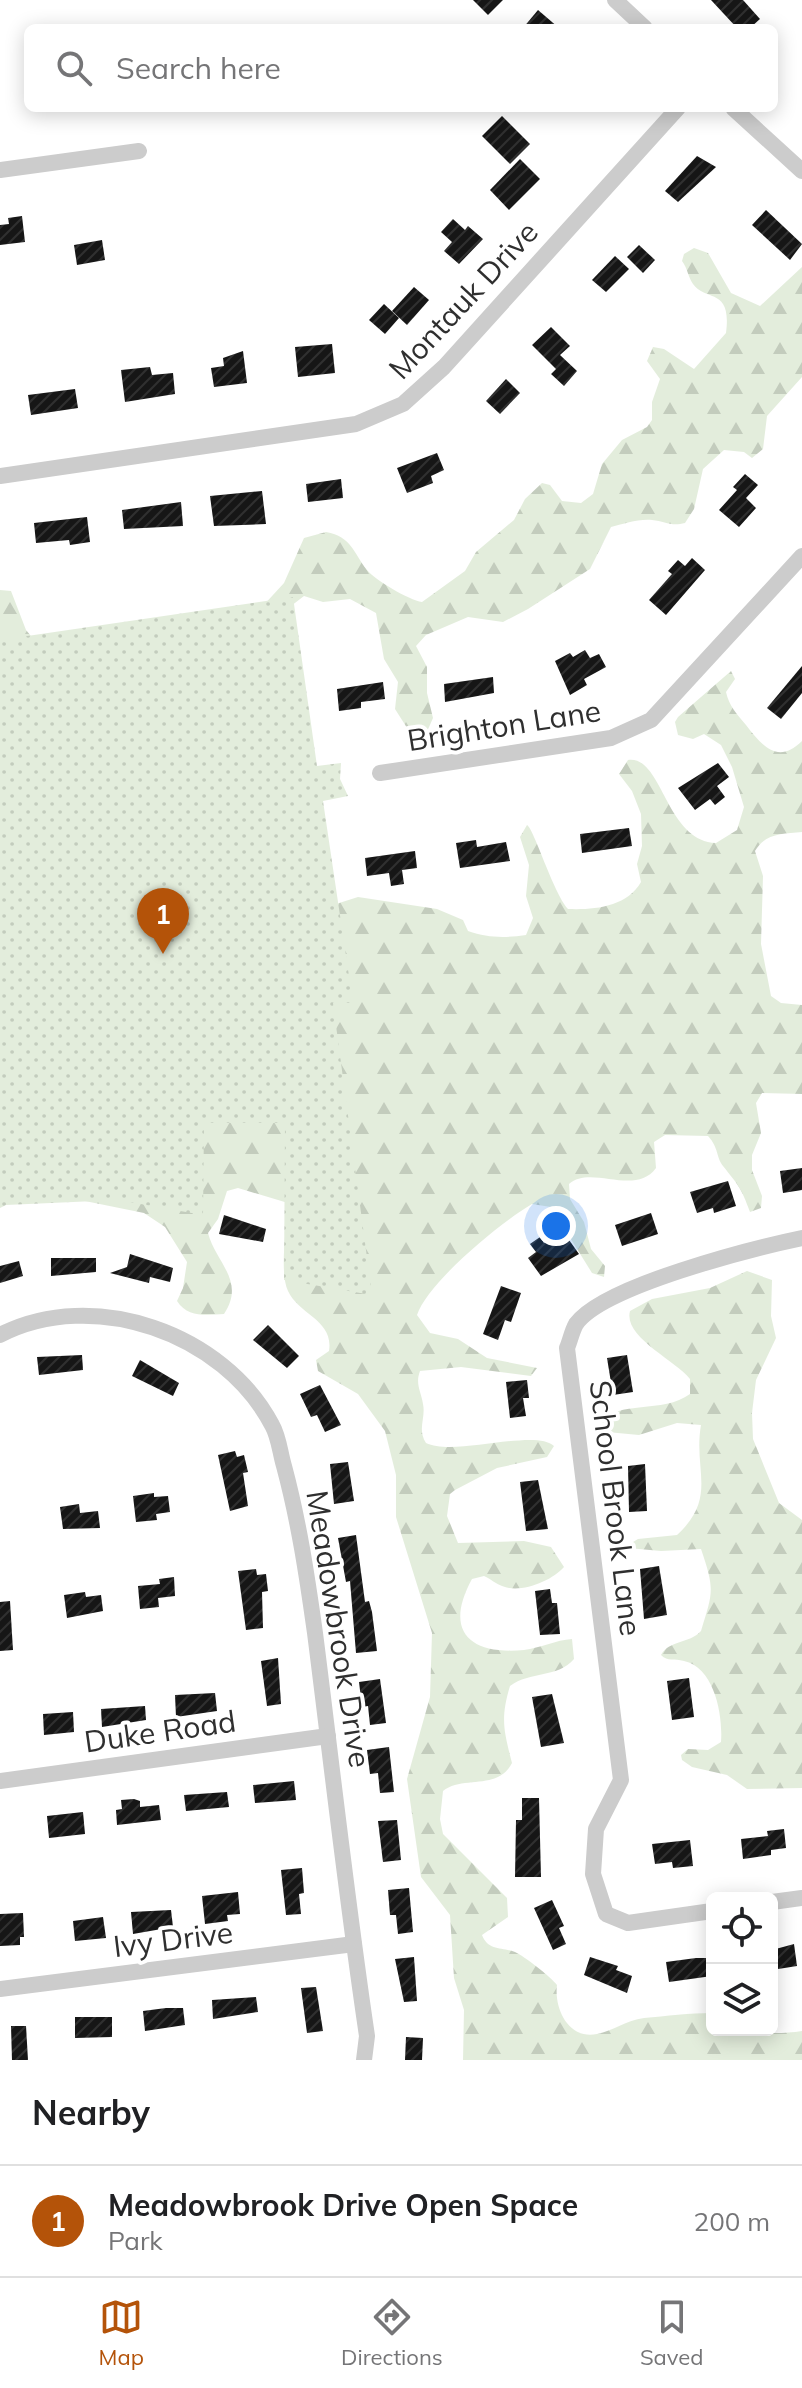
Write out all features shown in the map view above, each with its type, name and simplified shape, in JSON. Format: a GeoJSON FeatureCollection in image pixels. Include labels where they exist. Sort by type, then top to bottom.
{"type":"FeatureCollection","features":[{"type":"Feature","properties":{"kind":"street"},"geometry":{"type":"LineString","coordinates":[[615,0],[641,24]]}},
{"type":"Feature","properties":{"kind":"street","name":"Montauk Drive"},"geometry":{"type":"LineString","coordinates":[[0,476],[356,424],[403,404],[444,367],[674,112]]}},
{"type":"Feature","properties":{"kind":"street"},"geometry":{"type":"LineString","coordinates":[[737,112],[802,171]]}},
{"type":"Feature","properties":{"kind":"street"},"geometry":{"type":"LineString","coordinates":[[0,170],[139,151]]}},
{"type":"Feature","properties":{"kind":"street","name":"Brighton Lane"},"geometry":{"type":"LineString","coordinates":[[380,773],[611,738],[651,720],[802,556]]}},
{"type":"Feature","properties":{"kind":"street","name":"School Brook Lane"},"geometry":{"type":"LineString","coordinates":[[706,1912],[628,1923],[606,1914],[593,1874],[596,1829],[621,1780],[567,1348],[576,1324],[604,1301],[655,1280],[802,1238]]}},
{"type":"Feature","properties":{"kind":"street","name":"Meadowbrook Drive"},"geometry":{"type":"LineString","coordinates":[[0,1335],[20,1325],[66,1316],[111,1316],[157,1329],[209,1355],[243,1385],[273,1426],[301,1527],[367,2036],[364,2060]]}},
{"type":"Feature","properties":{"kind":"street","name":"Duke Road"},"geometry":{"type":"LineString","coordinates":[[0,1781],[328,1736]]}},
{"type":"Feature","properties":{"kind":"street"},"geometry":{"type":"LineString","coordinates":[[778,1901],[802,1898]]}},
{"type":"Feature","properties":{"kind":"street","name":"Ivy Drive"},"geometry":{"type":"LineString","coordinates":[[0,1989],[354,1944]]}},
{"type":"Feature","properties":{"kind":"green space"},"geometry":{"type":"Polygon","coordinates":[[[694,248],[708,253],[731,293],[760,306],[802,267],[802,377],[767,416],[763,449],[752,458],[744,452],[724,450],[703,469],[694,509],[685,523],[646,520],[611,527],[590,569],[528,609],[503,622],[468,617],[426,635],[416,646],[427,667],[427,693],[433,718],[426,734],[409,731],[395,709],[398,682],[384,659],[376,613],[350,599],[323,602],[304,596],[291,606],[336,904],[358,897],[437,909],[463,920],[468,931],[497,937],[526,935],[533,918],[526,896],[529,865],[520,837],[527,825],[568,909],[588,909],[619,902],[641,882],[637,864],[642,846],[641,814],[632,791],[619,774],[628,760],[640,762],[649,771],[675,815],[699,839],[716,843],[737,830],[744,807],[732,767],[721,745],[704,734],[693,739],[678,735],[675,722],[731,671],[735,679],[726,692],[729,702],[764,746],[785,752],[802,741],[802,832],[769,838],[755,851],[763,876],[761,944],[771,996],[781,1003],[802,1005],[802,1094],[762,1093],[756,1103],[761,1133],[752,1155],[752,1170],[762,1196],[761,1208],[750,1212],[708,1136],[665,1135],[654,1142],[656,1168],[647,1176],[625,1181],[589,1177],[569,1184],[570,1199],[584,1222],[591,1249],[605,1266],[604,1277],[592,1273],[551,1207],[532,1204],[502,1224],[450,1270],[424,1301],[417,1315],[430,1333],[458,1339],[487,1358],[537,1368],[531,1376],[461,1367],[420,1371],[418,1384],[424,1409],[422,1433],[426,1443],[456,1447],[530,1440],[544,1441],[554,1446],[547,1457],[497,1468],[450,1494],[447,1516],[458,1543],[524,1541],[551,1547],[564,1567],[544,1581],[526,1587],[509,1588],[484,1576],[472,1579],[460,1612],[466,1636],[488,1648],[505,1650],[524,1650],[572,1639],[574,1659],[560,1669],[526,1678],[510,1686],[504,1725],[512,1763],[506,1772],[489,1780],[451,1786],[443,1791],[440,1819],[443,1834],[507,1898],[508,1917],[482,1935],[488,1944],[519,1954],[554,1981],[561,2012],[578,2032],[597,2034],[644,2018],[706,2013],[706,2036],[778,2036],[778,2033],[802,2031],[802,2060],[463,2060],[464,2010],[454,1978],[450,1915],[421,1877],[407,1779],[430,1697],[432,1633],[396,1517],[396,1475],[385,1431],[358,1394],[318,1371],[316,1360],[329,1351],[326,1332],[293,1299],[285,1283],[288,1203],[238,1188],[227,1191],[218,1219],[208,1233],[227,1272],[232,1292],[224,1314],[204,1315],[186,1310],[177,1301],[183,1288],[187,1262],[165,1227],[144,1213],[75,1199],[0,1196],[0,590],[11,591],[26,630],[36,642],[261,608],[284,583],[304,538],[326,532],[347,541],[377,579],[401,594],[422,602],[465,571],[476,552],[514,520],[525,499],[542,483],[550,485],[562,501],[581,503],[593,494],[602,464],[622,440],[647,427],[652,420],[652,402],[660,379],[647,361],[653,347],[664,349],[694,369],[726,333],[727,318],[722,302],[693,284],[682,261],[684,254],[694,248]]]}},
{"type":"Feature","properties":{"kind":"green space"},"geometry":{"type":"Polygon","coordinates":[[[293,597],[317,766],[341,763],[340,779],[348,796],[323,801],[353,1003],[333,1003],[372,1295],[284,1280],[285,1123],[204,1123],[203,1215],[118,1200],[6,1205],[0,1208],[0,640],[293,597]]]}},
{"type":"Feature","properties":{"kind":"green space"},"geometry":{"type":"Polygon","coordinates":[[[747,1271],[772,1280],[771,1316],[776,1338],[756,1380],[753,1439],[779,1503],[802,1520],[802,1788],[747,1789],[727,1775],[692,1767],[682,1760],[681,1755],[688,1749],[708,1750],[721,1742],[718,1707],[710,1683],[695,1665],[661,1655],[669,1647],[701,1631],[710,1599],[709,1574],[701,1549],[661,1551],[628,1548],[628,1545],[638,1539],[677,1535],[697,1508],[701,1495],[701,1425],[677,1423],[639,1435],[607,1432],[601,1422],[618,1411],[667,1404],[690,1394],[690,1379],[634,1330],[630,1311],[652,1299],[710,1288],[747,1271]]]}},
{"type":"Feature","properties":{"kind":"building"},"geometry":{"type":"Polygon","coordinates":[[[473,0],[503,0],[488,15],[473,0]]]}},
{"type":"Feature","properties":{"kind":"building"},"geometry":{"type":"Polygon","coordinates":[[[711,0],[743,0],[760,19],[754,24],[733,24],[711,0]]]}},
{"type":"Feature","properties":{"kind":"building"},"geometry":{"type":"Polygon","coordinates":[[[538,10],[554,24],[526,24],[538,10]]]}},
{"type":"Feature","properties":{"kind":"building"},"geometry":{"type":"Polygon","coordinates":[[[502,116],[530,144],[510,164],[482,136],[502,116]]]}},
{"type":"Feature","properties":{"kind":"building"},"geometry":{"type":"Polygon","coordinates":[[[697,156],[716,167],[678,202],[665,191],[697,156]]]}},
{"type":"Feature","properties":{"kind":"building"},"geometry":{"type":"Polygon","coordinates":[[[520,159],[540,179],[509,210],[490,190],[520,159]]]}},
{"type":"Feature","properties":{"kind":"building"},"geometry":{"type":"Polygon","coordinates":[[[766,210],[802,244],[790,260],[752,225],[766,210]]]}},
{"type":"Feature","properties":{"kind":"building"},"geometry":{"type":"Polygon","coordinates":[[[22,216],[25,242],[0,245],[0,225],[9,224],[8,218],[22,216]]]}},
{"type":"Feature","properties":{"kind":"building"},"geometry":{"type":"Polygon","coordinates":[[[453,219],[465,230],[468,226],[483,239],[459,264],[444,251],[452,242],[441,232],[453,219]]]}},
{"type":"Feature","properties":{"kind":"building"},"geometry":{"type":"Polygon","coordinates":[[[102,240],[105,260],[77,265],[74,245],[102,240]]]}},
{"type":"Feature","properties":{"kind":"building"},"geometry":{"type":"Polygon","coordinates":[[[639,245],[655,260],[643,273],[627,257],[639,245]]]}},
{"type":"Feature","properties":{"kind":"building"},"geometry":{"type":"Polygon","coordinates":[[[615,256],[629,269],[606,292],[592,280],[615,256]]]}},
{"type":"Feature","properties":{"kind":"building"},"geometry":{"type":"Polygon","coordinates":[[[414,287],[429,300],[407,325],[392,311],[414,287]]]}},
{"type":"Feature","properties":{"kind":"building"},"geometry":{"type":"Polygon","coordinates":[[[384,304],[399,318],[385,334],[369,320],[384,304]]]}},
{"type":"Feature","properties":{"kind":"building"},"geometry":{"type":"Polygon","coordinates":[[[551,327],[570,346],[560,355],[577,371],[564,386],[551,374],[556,369],[532,345],[551,327]]]}},
{"type":"Feature","properties":{"kind":"building"},"geometry":{"type":"Polygon","coordinates":[[[332,344],[335,373],[298,377],[295,347],[332,344]]]}},
{"type":"Feature","properties":{"kind":"building"},"geometry":{"type":"Polygon","coordinates":[[[243,351],[247,383],[214,387],[211,368],[224,366],[223,358],[243,351]]]}},
{"type":"Feature","properties":{"kind":"building"},"geometry":{"type":"Polygon","coordinates":[[[150,367],[152,375],[173,373],[175,394],[125,402],[121,370],[150,367]]]}},
{"type":"Feature","properties":{"kind":"building"},"geometry":{"type":"Polygon","coordinates":[[[506,379],[520,393],[500,414],[486,401],[506,379]]]}},
{"type":"Feature","properties":{"kind":"building"},"geometry":{"type":"Polygon","coordinates":[[[75,389],[78,408],[31,415],[28,395],[75,389]]]}},
{"type":"Feature","properties":{"kind":"building"},"geometry":{"type":"Polygon","coordinates":[[[437,453],[444,470],[431,476],[433,483],[407,493],[397,468],[437,453]]]}},
{"type":"Feature","properties":{"kind":"building"},"geometry":{"type":"Polygon","coordinates":[[[745,474],[758,485],[746,498],[756,508],[739,527],[719,510],[737,490],[733,487],[745,474]]]}},
{"type":"Feature","properties":{"kind":"building"},"geometry":{"type":"Polygon","coordinates":[[[341,479],[343,498],[308,502],[306,484],[341,479]]]}},
{"type":"Feature","properties":{"kind":"building"},"geometry":{"type":"Polygon","coordinates":[[[262,491],[266,524],[214,526],[210,496],[262,491]]]}},
{"type":"Feature","properties":{"kind":"building"},"geometry":{"type":"Polygon","coordinates":[[[181,502],[183,526],[124,529],[122,510],[181,502]]]}},
{"type":"Feature","properties":{"kind":"building"},"geometry":{"type":"Polygon","coordinates":[[[87,517],[90,542],[70,545],[69,540],[36,543],[34,523],[87,517]]]}},
{"type":"Feature","properties":{"kind":"building"},"geometry":{"type":"Polygon","coordinates":[[[692,558],[705,570],[666,615],[649,600],[672,574],[668,571],[678,560],[685,566],[692,558]]]}},
{"type":"Feature","properties":{"kind":"building"},"geometry":{"type":"Polygon","coordinates":[[[585,650],[590,658],[599,654],[606,667],[584,679],[587,685],[570,695],[555,661],[570,653],[573,657],[585,650]]]}},
{"type":"Feature","properties":{"kind":"building"},"geometry":{"type":"Polygon","coordinates":[[[802,666],[802,693],[781,719],[767,708],[802,666]]]}},
{"type":"Feature","properties":{"kind":"building"},"geometry":{"type":"Polygon","coordinates":[[[493,677],[494,693],[445,702],[444,684],[493,677]]]}},
{"type":"Feature","properties":{"kind":"building"},"geometry":{"type":"Polygon","coordinates":[[[383,682],[385,699],[361,702],[361,708],[339,711],[337,689],[383,682]]]}},
{"type":"Feature","properties":{"kind":"building"},"geometry":{"type":"Polygon","coordinates":[[[718,763],[729,777],[717,786],[725,797],[715,805],[710,799],[695,810],[678,788],[718,763]]]}},
{"type":"Feature","properties":{"kind":"building"},"geometry":{"type":"Polygon","coordinates":[[[629,828],[632,846],[582,853],[580,834],[629,828]]]}},
{"type":"Feature","properties":{"kind":"building"},"geometry":{"type":"Polygon","coordinates":[[[476,840],[477,847],[506,842],[510,861],[460,868],[456,843],[476,840]]]}},
{"type":"Feature","properties":{"kind":"building"},"geometry":{"type":"Polygon","coordinates":[[[415,851],[417,868],[402,870],[404,884],[391,886],[389,873],[367,876],[365,858],[415,851]]]}},
{"type":"Feature","properties":{"kind":"building"},"geometry":{"type":"Polygon","coordinates":[[[802,1168],[802,1190],[783,1193],[780,1171],[802,1168]]]}},
{"type":"Feature","properties":{"kind":"building"},"geometry":{"type":"Polygon","coordinates":[[[728,1181],[736,1206],[714,1213],[713,1208],[697,1213],[690,1192],[728,1181]]]}},
{"type":"Feature","properties":{"kind":"building"},"geometry":{"type":"Polygon","coordinates":[[[651,1213],[658,1234],[622,1246],[615,1225],[651,1213]]]}},
{"type":"Feature","properties":{"kind":"building"},"geometry":{"type":"Polygon","coordinates":[[[224,1215],[266,1229],[263,1242],[219,1234],[224,1215]]]}},
{"type":"Feature","properties":{"kind":"building"},"geometry":{"type":"Polygon","coordinates":[[[562,1230],[579,1254],[541,1276],[528,1258],[536,1252],[530,1244],[540,1237],[544,1243],[562,1230]]]}},
{"type":"Feature","properties":{"kind":"building"},"geometry":{"type":"Polygon","coordinates":[[[130,1254],[173,1268],[170,1282],[150,1277],[149,1283],[110,1273],[127,1267],[130,1254]]]}},
{"type":"Feature","properties":{"kind":"building"},"geometry":{"type":"Polygon","coordinates":[[[51,1258],[96,1258],[96,1272],[51,1276],[51,1258]]]}},
{"type":"Feature","properties":{"kind":"building"},"geometry":{"type":"Polygon","coordinates":[[[19,1261],[23,1276],[0,1283],[0,1266],[19,1261]]]}},
{"type":"Feature","properties":{"kind":"building"},"geometry":{"type":"Polygon","coordinates":[[[501,1286],[521,1293],[511,1322],[505,1320],[498,1340],[483,1334],[501,1286]]]}},
{"type":"Feature","properties":{"kind":"building"},"geometry":{"type":"Polygon","coordinates":[[[268,1325],[299,1356],[287,1368],[253,1340],[268,1325]]]}},
{"type":"Feature","properties":{"kind":"building"},"geometry":{"type":"Polygon","coordinates":[[[82,1355],[83,1370],[39,1375],[37,1357],[82,1355]]]}},
{"type":"Feature","properties":{"kind":"building"},"geometry":{"type":"Polygon","coordinates":[[[627,1355],[633,1392],[613,1395],[607,1358],[627,1355]]]}},
{"type":"Feature","properties":{"kind":"building"},"geometry":{"type":"Polygon","coordinates":[[[140,1360],[179,1383],[173,1396],[132,1376],[140,1360]]]}},
{"type":"Feature","properties":{"kind":"building"},"geometry":{"type":"Polygon","coordinates":[[[527,1380],[529,1398],[523,1398],[526,1416],[510,1418],[506,1382],[527,1380]]]}},
{"type":"Feature","properties":{"kind":"building"},"geometry":{"type":"Polygon","coordinates":[[[320,1385],[341,1425],[325,1432],[317,1415],[311,1417],[300,1394],[320,1385]]]}},
{"type":"Feature","properties":{"kind":"building"},"geometry":{"type":"Polygon","coordinates":[[[235,1451],[237,1457],[244,1455],[248,1472],[243,1473],[248,1506],[230,1511],[218,1455],[235,1451]]]}},
{"type":"Feature","properties":{"kind":"building"},"geometry":{"type":"Polygon","coordinates":[[[348,1462],[354,1501],[334,1504],[330,1464],[348,1462]]]}},
{"type":"Feature","properties":{"kind":"building"},"geometry":{"type":"Polygon","coordinates":[[[645,1464],[647,1511],[629,1512],[628,1466],[645,1464]]]}},
{"type":"Feature","properties":{"kind":"building"},"geometry":{"type":"Polygon","coordinates":[[[538,1480],[548,1529],[526,1531],[520,1482],[538,1480]]]}},
{"type":"Feature","properties":{"kind":"building"},"geometry":{"type":"Polygon","coordinates":[[[154,1493],[154,1497],[168,1496],[170,1512],[156,1514],[157,1520],[136,1522],[133,1496],[154,1493]]]}},
{"type":"Feature","properties":{"kind":"building"},"geometry":{"type":"Polygon","coordinates":[[[79,1504],[80,1513],[98,1511],[100,1528],[63,1529],[60,1507],[79,1504]]]}},
{"type":"Feature","properties":{"kind":"building"},"geometry":{"type":"Polygon","coordinates":[[[356,1535],[365,1602],[369,1601],[372,1612],[377,1651],[356,1653],[350,1581],[346,1582],[338,1538],[356,1535]]]}},
{"type":"Feature","properties":{"kind":"building"},"geometry":{"type":"Polygon","coordinates":[[[659,1566],[667,1615],[644,1619],[640,1569],[659,1566]]]}},
{"type":"Feature","properties":{"kind":"building"},"geometry":{"type":"Polygon","coordinates":[[[256,1569],[257,1575],[266,1574],[268,1591],[262,1592],[263,1628],[246,1630],[238,1571],[256,1569]]]}},
{"type":"Feature","properties":{"kind":"building"},"geometry":{"type":"Polygon","coordinates":[[[174,1577],[175,1596],[158,1598],[159,1607],[140,1609],[138,1586],[160,1584],[159,1579],[174,1577]]]}},
{"type":"Feature","properties":{"kind":"building"},"geometry":{"type":"Polygon","coordinates":[[[550,1589],[552,1603],[557,1603],[560,1634],[540,1635],[535,1591],[550,1589]]]}},
{"type":"Feature","properties":{"kind":"building"},"geometry":{"type":"Polygon","coordinates":[[[85,1592],[86,1597],[101,1595],[103,1611],[67,1618],[64,1595],[85,1592]]]}},
{"type":"Feature","properties":{"kind":"building"},"geometry":{"type":"Polygon","coordinates":[[[10,1601],[13,1650],[0,1651],[0,1602],[10,1601]]]}},
{"type":"Feature","properties":{"kind":"building"},"geometry":{"type":"Polygon","coordinates":[[[278,1658],[281,1704],[267,1706],[261,1661],[278,1658]]]}},
{"type":"Feature","properties":{"kind":"building"},"geometry":{"type":"Polygon","coordinates":[[[689,1678],[694,1717],[672,1720],[667,1681],[689,1678]]]}},
{"type":"Feature","properties":{"kind":"building"},"geometry":{"type":"Polygon","coordinates":[[[380,1679],[386,1723],[370,1725],[368,1706],[362,1707],[359,1682],[380,1679]]]}},
{"type":"Feature","properties":{"kind":"building"},"geometry":{"type":"Polygon","coordinates":[[[215,1693],[217,1711],[176,1717],[175,1695],[215,1693]]]}},
{"type":"Feature","properties":{"kind":"building"},"geometry":{"type":"Polygon","coordinates":[[[552,1694],[564,1743],[541,1747],[532,1697],[552,1694]]]}},
{"type":"Feature","properties":{"kind":"building"},"geometry":{"type":"Polygon","coordinates":[[[145,1706],[146,1720],[102,1727],[101,1709],[145,1706]]]}},
{"type":"Feature","properties":{"kind":"building"},"geometry":{"type":"Polygon","coordinates":[[[73,1712],[74,1732],[44,1735],[43,1714],[73,1712]]]}},
{"type":"Feature","properties":{"kind":"building"},"geometry":{"type":"Polygon","coordinates":[[[389,1747],[394,1792],[380,1793],[378,1773],[370,1774],[367,1750],[389,1747]]]}},
{"type":"Feature","properties":{"kind":"building"},"geometry":{"type":"Polygon","coordinates":[[[294,1781],[296,1800],[255,1803],[253,1785],[294,1781]]]}},
{"type":"Feature","properties":{"kind":"building"},"geometry":{"type":"Polygon","coordinates":[[[227,1792],[229,1807],[186,1811],[184,1795],[227,1792]]]}},
{"type":"Feature","properties":{"kind":"building"},"geometry":{"type":"Polygon","coordinates":[[[522,1798],[539,1798],[541,1877],[515,1877],[516,1820],[522,1820],[522,1798]]]}},
{"type":"Feature","properties":{"kind":"building"},"geometry":{"type":"Polygon","coordinates":[[[121,1800],[140,1801],[140,1807],[159,1805],[161,1820],[117,1825],[116,1810],[122,1809],[121,1800]]]}},
{"type":"Feature","properties":{"kind":"building"},"geometry":{"type":"Polygon","coordinates":[[[83,1812],[85,1834],[49,1838],[47,1816],[83,1812]]]}},
{"type":"Feature","properties":{"kind":"building"},"geometry":{"type":"Polygon","coordinates":[[[397,1820],[401,1860],[383,1862],[378,1821],[397,1820]]]}},
{"type":"Feature","properties":{"kind":"building"},"geometry":{"type":"Polygon","coordinates":[[[784,1829],[786,1848],[771,1850],[771,1855],[743,1859],[741,1839],[768,1836],[767,1831],[784,1829]]]}},
{"type":"Feature","properties":{"kind":"building"},"geometry":{"type":"Polygon","coordinates":[[[690,1840],[693,1866],[673,1868],[672,1862],[655,1864],[652,1844],[690,1840]]]}},
{"type":"Feature","properties":{"kind":"building"},"geometry":{"type":"Polygon","coordinates":[[[302,1868],[304,1893],[299,1894],[301,1914],[286,1915],[281,1870],[302,1868]]]}},
{"type":"Feature","properties":{"kind":"building"},"geometry":{"type":"Polygon","coordinates":[[[409,1888],[413,1932],[398,1934],[396,1915],[390,1915],[388,1890],[409,1888]]]}},
{"type":"Feature","properties":{"kind":"building"},"geometry":{"type":"Polygon","coordinates":[[[238,1892],[240,1914],[227,1915],[228,1921],[205,1924],[202,1896],[238,1892]]]}},
{"type":"Feature","properties":{"kind":"building"},"geometry":{"type":"Polygon","coordinates":[[[552,1900],[564,1926],[559,1928],[566,1944],[553,1950],[534,1908],[552,1900]]]}},
{"type":"Feature","properties":{"kind":"building"},"geometry":{"type":"Polygon","coordinates":[[[171,1910],[173,1927],[133,1934],[131,1912],[171,1910]]]}},
{"type":"Feature","properties":{"kind":"building"},"geometry":{"type":"Polygon","coordinates":[[[23,1913],[24,1937],[20,1937],[20,1945],[0,1946],[0,1914],[23,1913]]]}},
{"type":"Feature","properties":{"kind":"building"},"geometry":{"type":"Polygon","coordinates":[[[103,1917],[106,1938],[75,1941],[73,1921],[103,1917]]]}},
{"type":"Feature","properties":{"kind":"building"},"geometry":{"type":"Polygon","coordinates":[[[794,1944],[797,1966],[778,1969],[778,1948],[794,1944]]]}},
{"type":"Feature","properties":{"kind":"building"},"geometry":{"type":"Polygon","coordinates":[[[414,1957],[417,2001],[404,2002],[395,1959],[414,1957]]]}},
{"type":"Feature","properties":{"kind":"building"},"geometry":{"type":"Polygon","coordinates":[[[590,1957],[618,1966],[616,1970],[632,1976],[627,1993],[584,1975],[590,1957]]]}},
{"type":"Feature","properties":{"kind":"building"},"geometry":{"type":"Polygon","coordinates":[[[706,1958],[706,1977],[669,1982],[666,1962],[706,1958]]]}},
{"type":"Feature","properties":{"kind":"building"},"geometry":{"type":"Polygon","coordinates":[[[316,1987],[323,2031],[307,2033],[301,1988],[316,1987]]]}},
{"type":"Feature","properties":{"kind":"building"},"geometry":{"type":"Polygon","coordinates":[[[256,1997],[258,2012],[213,2019],[212,2000],[256,1997]]]}},
{"type":"Feature","properties":{"kind":"building"},"geometry":{"type":"Polygon","coordinates":[[[183,2008],[185,2025],[145,2031],[143,2011],[183,2008]]]}},
{"type":"Feature","properties":{"kind":"building"},"geometry":{"type":"Polygon","coordinates":[[[75,2017],[112,2017],[112,2037],[75,2038],[75,2017]]]}},
{"type":"Feature","properties":{"kind":"building"},"geometry":{"type":"Polygon","coordinates":[[[11,2026],[26,2026],[28,2060],[12,2060],[11,2026]]]}},
{"type":"Feature","properties":{"kind":"building"},"geometry":{"type":"Polygon","coordinates":[[[406,2037],[423,2038],[422,2060],[405,2060],[406,2037]]]}},
{"type":"Feature","properties":{"kind":"place","name":"Meadowbrook Drive Open Space"},"geometry":{"type":"Point","coordinates":[163,954]}}]}
